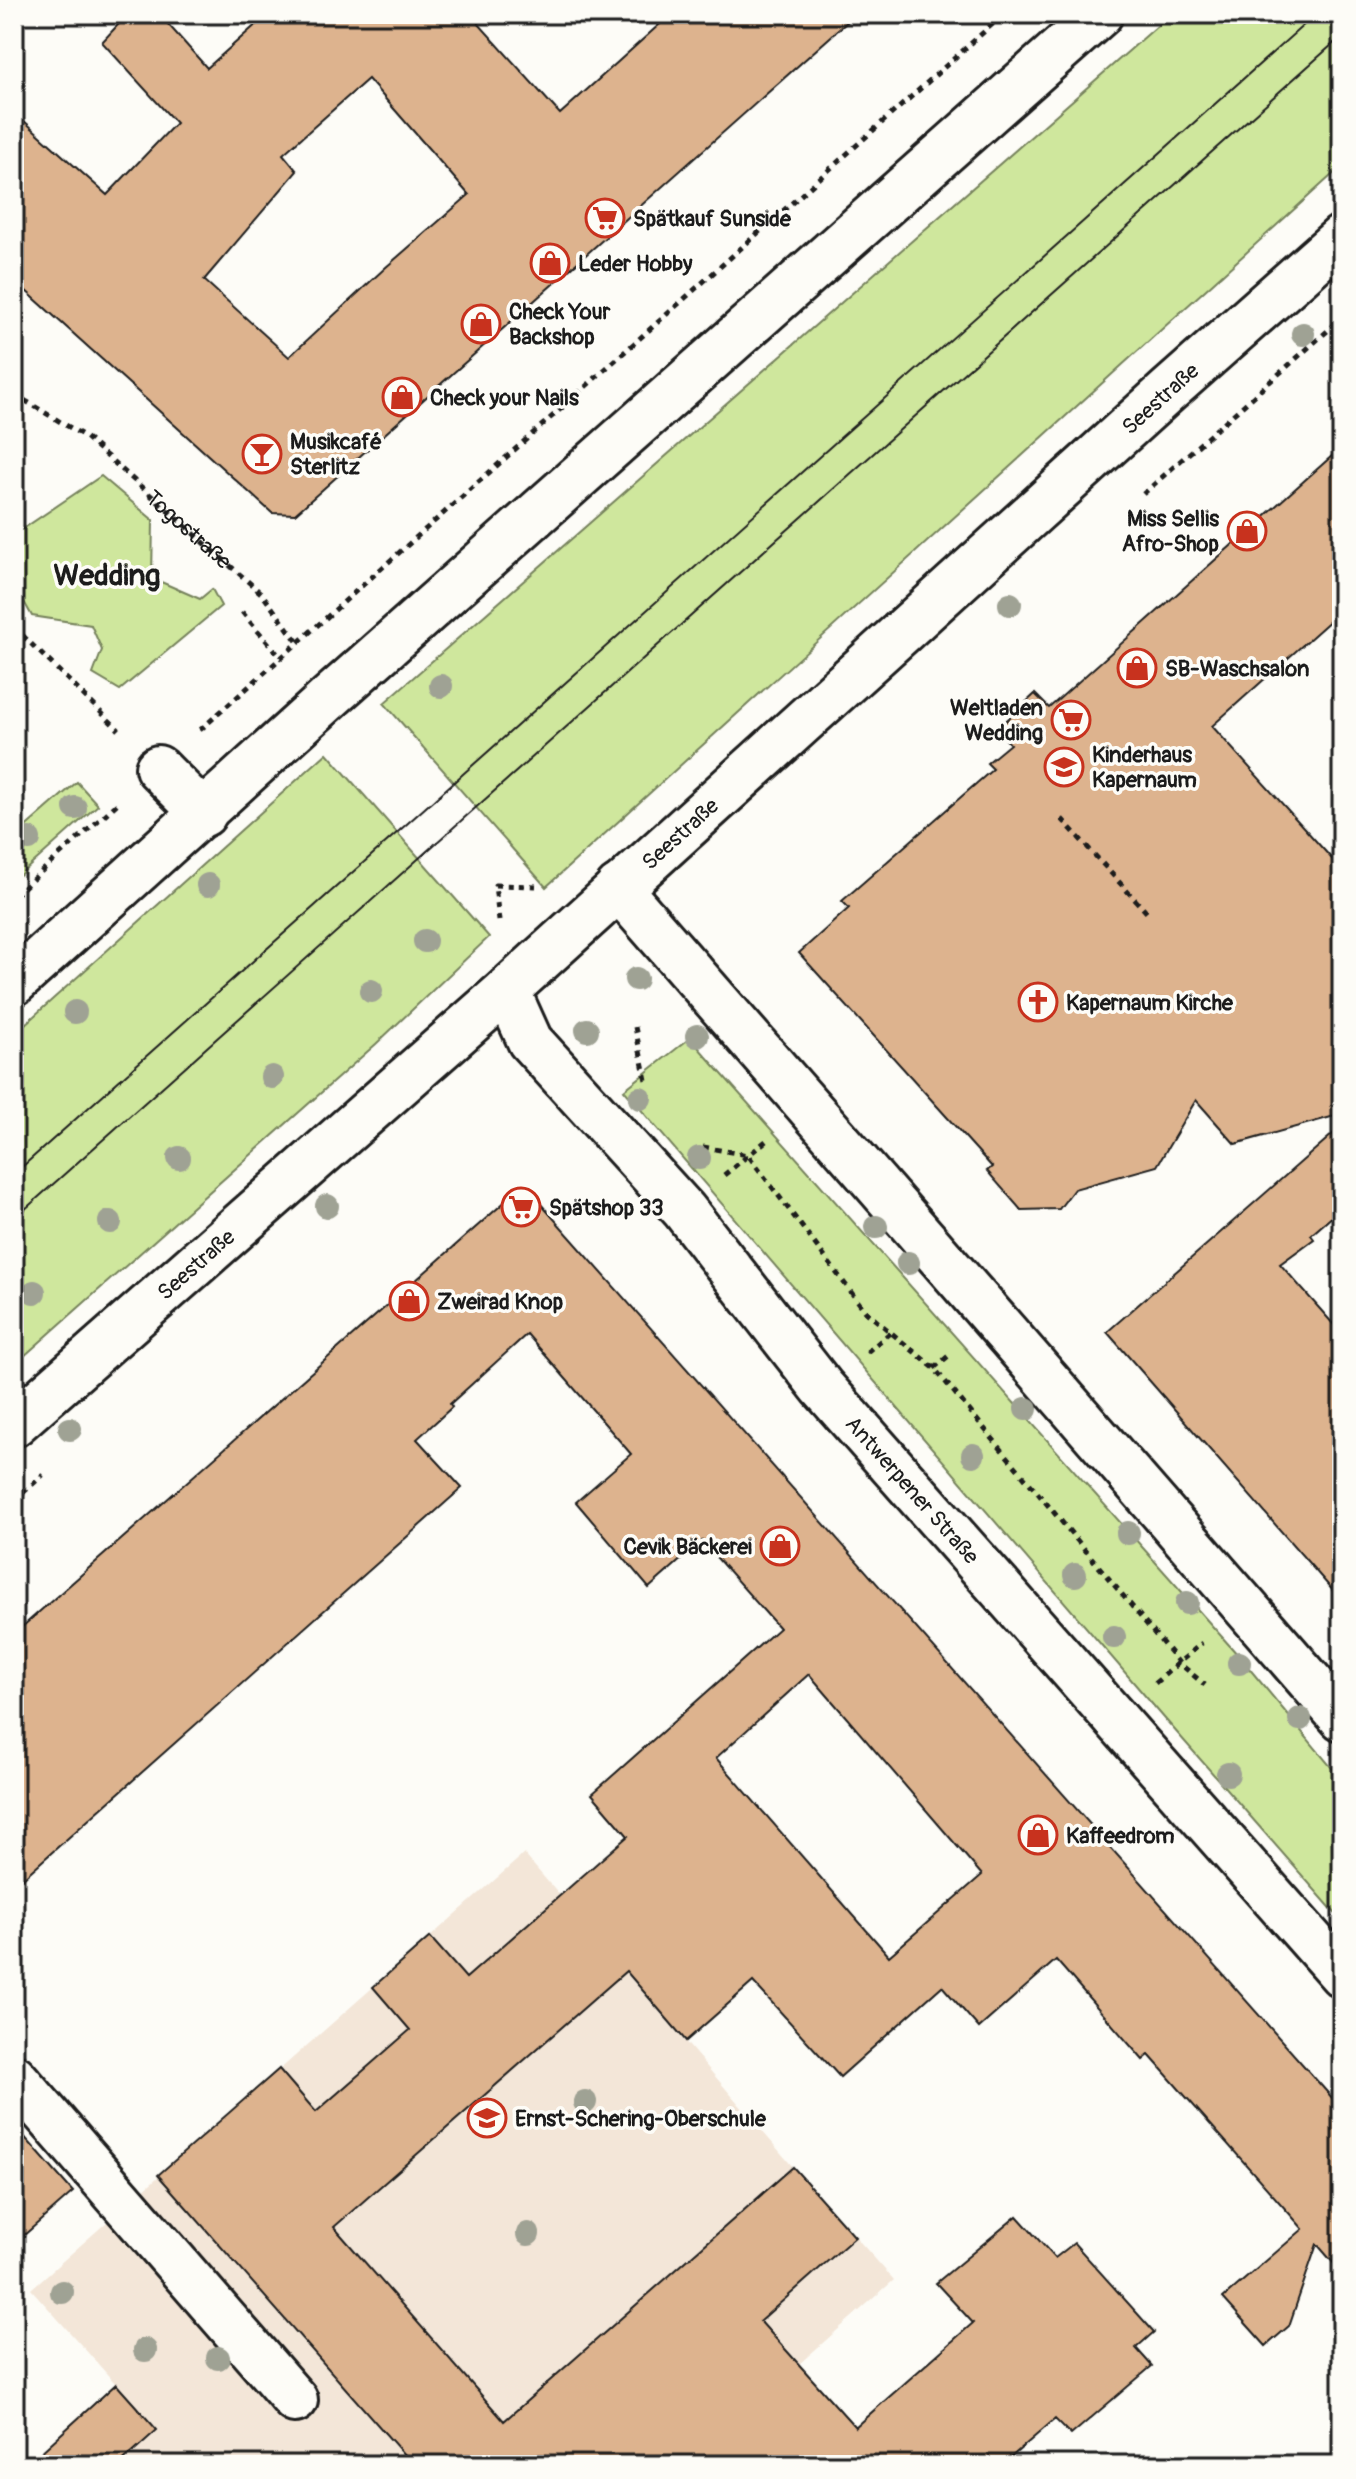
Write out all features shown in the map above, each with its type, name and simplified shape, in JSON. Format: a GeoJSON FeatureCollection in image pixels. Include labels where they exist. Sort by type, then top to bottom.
{"type":"FeatureCollection","features":[{"type":"Feature","properties":{"kind":"main road"},"geometry":{"type":"LineString","coordinates":[[14,983],[328,699],[1100,14]]}},
{"type":"Feature","properties":{"kind":"main road","name":"Seestraße"},"geometry":{"type":"LineString","coordinates":[[14,1424],[507,990],[1342,237]]}},
{"type":"Feature","properties":{"kind":"main road"},"geometry":{"type":"LineString","coordinates":[[158,768],[204,814]]}},
{"type":"Feature","properties":{"kind":"main road"},"geometry":{"type":"LineString","coordinates":[[618,888],[1342,1718]]}},
{"type":"Feature","properties":{"kind":"main road","name":"Antwerpener Straße"},"geometry":{"type":"LineString","coordinates":[[507,990],[530,1041],[684,1210],[822,1387],[1342,1975]]}},
{"type":"Feature","properties":{"kind":"main road"},"geometry":{"type":"LineString","coordinates":[[14,2077],[295,2400]]}},
{"type":"Feature","properties":{"kind":"path"},"geometry":{"type":"LineString","coordinates":[[14,896],[1004,14]]}},
{"type":"Feature","properties":{"kind":"path","name":"Togostraße"},"geometry":{"type":"LineString","coordinates":[[14,394],[84,436],[262,594],[299,643],[328,699]]}},
{"type":"Feature","properties":{"kind":"path"},"geometry":{"type":"LineString","coordinates":[[242,612],[282,658],[328,699]]}},
{"type":"Feature","properties":{"kind":"path"},"geometry":{"type":"LineString","coordinates":[[14,627],[118,729]]}},
{"type":"Feature","properties":{"kind":"path"},"geometry":{"type":"LineString","coordinates":[[1062,819],[1149,915]]}},
{"type":"Feature","properties":{"kind":"path"},"geometry":{"type":"LineString","coordinates":[[635,1027],[648,1090]]}},
{"type":"Feature","properties":{"kind":"path"},"geometry":{"type":"LineString","coordinates":[[684,1210],[748,1155],[810,1108]]}},
{"type":"Feature","properties":{"kind":"path"},"geometry":{"type":"LineString","coordinates":[[698,1146],[748,1155],[866,1312],[934,1368],[1179,1663],[1205,1685]]}},
{"type":"Feature","properties":{"kind":"path"},"geometry":{"type":"LineString","coordinates":[[1115,1718],[1245,1606]]}},
{"type":"Feature","properties":{"kind":"shaded area","name":"Ernst-Schering-Oberschule"},"geometry":{"type":"Polygon","coordinates":[[[524,1854],[894,2280],[685,2465],[118,2465],[157,2430],[31,2289],[524,1854]]]}},
{"type":"Feature","properties":{"kind":"green space"},"geometry":{"type":"Polygon","coordinates":[[[1171,14],[1342,14],[1342,166],[546,887],[384,703],[1171,14]]]}},
{"type":"Feature","properties":{"kind":"green space"},"geometry":{"type":"Polygon","coordinates":[[[101,476],[153,520],[152,578],[200,599],[212,589],[221,606],[120,690],[93,674],[102,650],[91,625],[32,616],[14,584],[14,540],[17,533],[101,476]]]}},
{"type":"Feature","properties":{"kind":"green space"},"geometry":{"type":"Polygon","coordinates":[[[327,753],[489,937],[376,1044],[14,1365],[14,1034],[327,753]]]}},
{"type":"Feature","properties":{"kind":"green space"},"geometry":{"type":"Polygon","coordinates":[[[77,782],[98,805],[14,880],[14,837],[77,782]]]}},
{"type":"Feature","properties":{"kind":"green space"},"geometry":{"type":"Polygon","coordinates":[[[690,1038],[1238,1655],[1342,1780],[1342,1921],[624,1090],[690,1038]]]}},
{"type":"Feature","properties":{"kind":"building"},"geometry":{"type":"Polygon","coordinates":[[[128,14],[159,14],[207,68],[268,14],[470,14],[560,114],[671,14],[856,14],[295,514],[272,513],[14,280],[14,112],[107,195],[176,123],[102,42],[128,14]],[[368,79],[283,154],[297,171],[204,280],[289,357],[469,195],[368,79]]]}},
{"type":"Feature","properties":{"kind":"building"},"geometry":{"type":"Polygon","coordinates":[[[1342,447],[1342,610],[1212,726],[1342,870],[1342,1114],[1235,1144],[1196,1100],[1157,1166],[1074,1189],[1059,1209],[1021,1210],[987,1171],[992,1167],[799,953],[849,908],[842,901],[993,769],[987,763],[1010,744],[997,729],[1035,694],[1049,708],[1342,447]]]}},
{"type":"Feature","properties":{"kind":"building"},"geometry":{"type":"Polygon","coordinates":[[[1342,1126],[1342,1208],[1311,1235],[1314,1239],[1280,1264],[1342,1334],[1342,1601],[1107,1332],[1342,1126]]]}},
{"type":"Feature","properties":{"kind":"building"},"geometry":{"type":"Polygon","coordinates":[[[524,1185],[1342,2109],[1342,2273],[1317,2244],[1289,2326],[1266,2346],[1223,2298],[1303,2229],[1149,2055],[1143,2060],[1056,1960],[979,2028],[942,1986],[840,2077],[753,1982],[686,2041],[626,1971],[334,2227],[504,2421],[793,2167],[855,2237],[760,2321],[855,2427],[973,2323],[936,2283],[1017,2216],[1055,2258],[1074,2243],[1154,2332],[1136,2348],[1152,2366],[1071,2435],[1055,2419],[1002,2465],[413,2465],[158,2175],[279,2069],[316,2112],[410,2030],[373,1987],[430,1937],[466,1978],[628,1836],[592,1794],[779,1628],[702,1541],[649,1588],[576,1502],[631,1454],[527,1334],[450,1404],[452,1407],[417,1439],[462,1488],[14,1886],[14,1634],[524,1185]],[[809,1674],[716,1758],[889,1956],[982,1875],[809,1674]]]}},
{"type":"Feature","properties":{"kind":"building"},"geometry":{"type":"Polygon","coordinates":[[[14,2125],[73,2192],[14,2244],[14,2125]]]}},
{"type":"Feature","properties":{"kind":"building"},"geometry":{"type":"Polygon","coordinates":[[[116,2384],[157,2430],[118,2465],[27,2465],[116,2384]]]}},
{"type":"Feature","properties":{"kind":"tram line"},"geometry":{"type":"LineString","coordinates":[[14,1174],[1316,14]]}},
{"type":"Feature","properties":{"kind":"tram line"},"geometry":{"type":"LineString","coordinates":[[14,1219],[1342,36]]}},
{"type":"Feature","properties":{"kind":"place","name":"Spätkauf Sunside"},"geometry":{"type":"Point","coordinates":[605,218]}},
{"type":"Feature","properties":{"kind":"place","name":"Leder Hobby"},"geometry":{"type":"Point","coordinates":[550,263]}},
{"type":"Feature","properties":{"kind":"place","name":"Check Your Backshop"},"geometry":{"type":"Point","coordinates":[481,324]}},
{"type":"Feature","properties":{"kind":"place","name":"Check your Nails"},"geometry":{"type":"Point","coordinates":[402,397]}},
{"type":"Feature","properties":{"kind":"place","name":"Musikcafé Sterlitz"},"geometry":{"type":"Point","coordinates":[262,454]}},
{"type":"Feature","properties":{"kind":"place","name":"Miss Sellis Afro-Shop"},"geometry":{"type":"Point","coordinates":[1247,531]}},
{"type":"Feature","properties":{"kind":"place","name":"SB-Waschsalon"},"geometry":{"type":"Point","coordinates":[1137,668]}},
{"type":"Feature","properties":{"kind":"place","name":"Weltladen Wedding"},"geometry":{"type":"Point","coordinates":[1071,720]}},
{"type":"Feature","properties":{"kind":"place","name":"Kinderhaus Kapernaum"},"geometry":{"type":"Point","coordinates":[1064,767]}},
{"type":"Feature","properties":{"kind":"place","name":"Kapernaum Kirche"},"geometry":{"type":"Point","coordinates":[1038,1002]}},
{"type":"Feature","properties":{"kind":"place","name":"Spätshop 33"},"geometry":{"type":"Point","coordinates":[521,1207]}},
{"type":"Feature","properties":{"kind":"place","name":"Zweirad Knop"},"geometry":{"type":"Point","coordinates":[409,1301]}},
{"type":"Feature","properties":{"kind":"place","name":"Cevik Bäckerei"},"geometry":{"type":"Point","coordinates":[780,1546]}},
{"type":"Feature","properties":{"kind":"place","name":"Kaffeedrom"},"geometry":{"type":"Point","coordinates":[1038,1835]}},
{"type":"Feature","properties":{"kind":"place","name":"Ernst-Schering-Oberschule"},"geometry":{"type":"Point","coordinates":[487,2118]}},
{"type":"Feature","properties":{"kind":"district","name":"Wedding"},"geometry":{"type":"Point","coordinates":[107,575]}}]}
